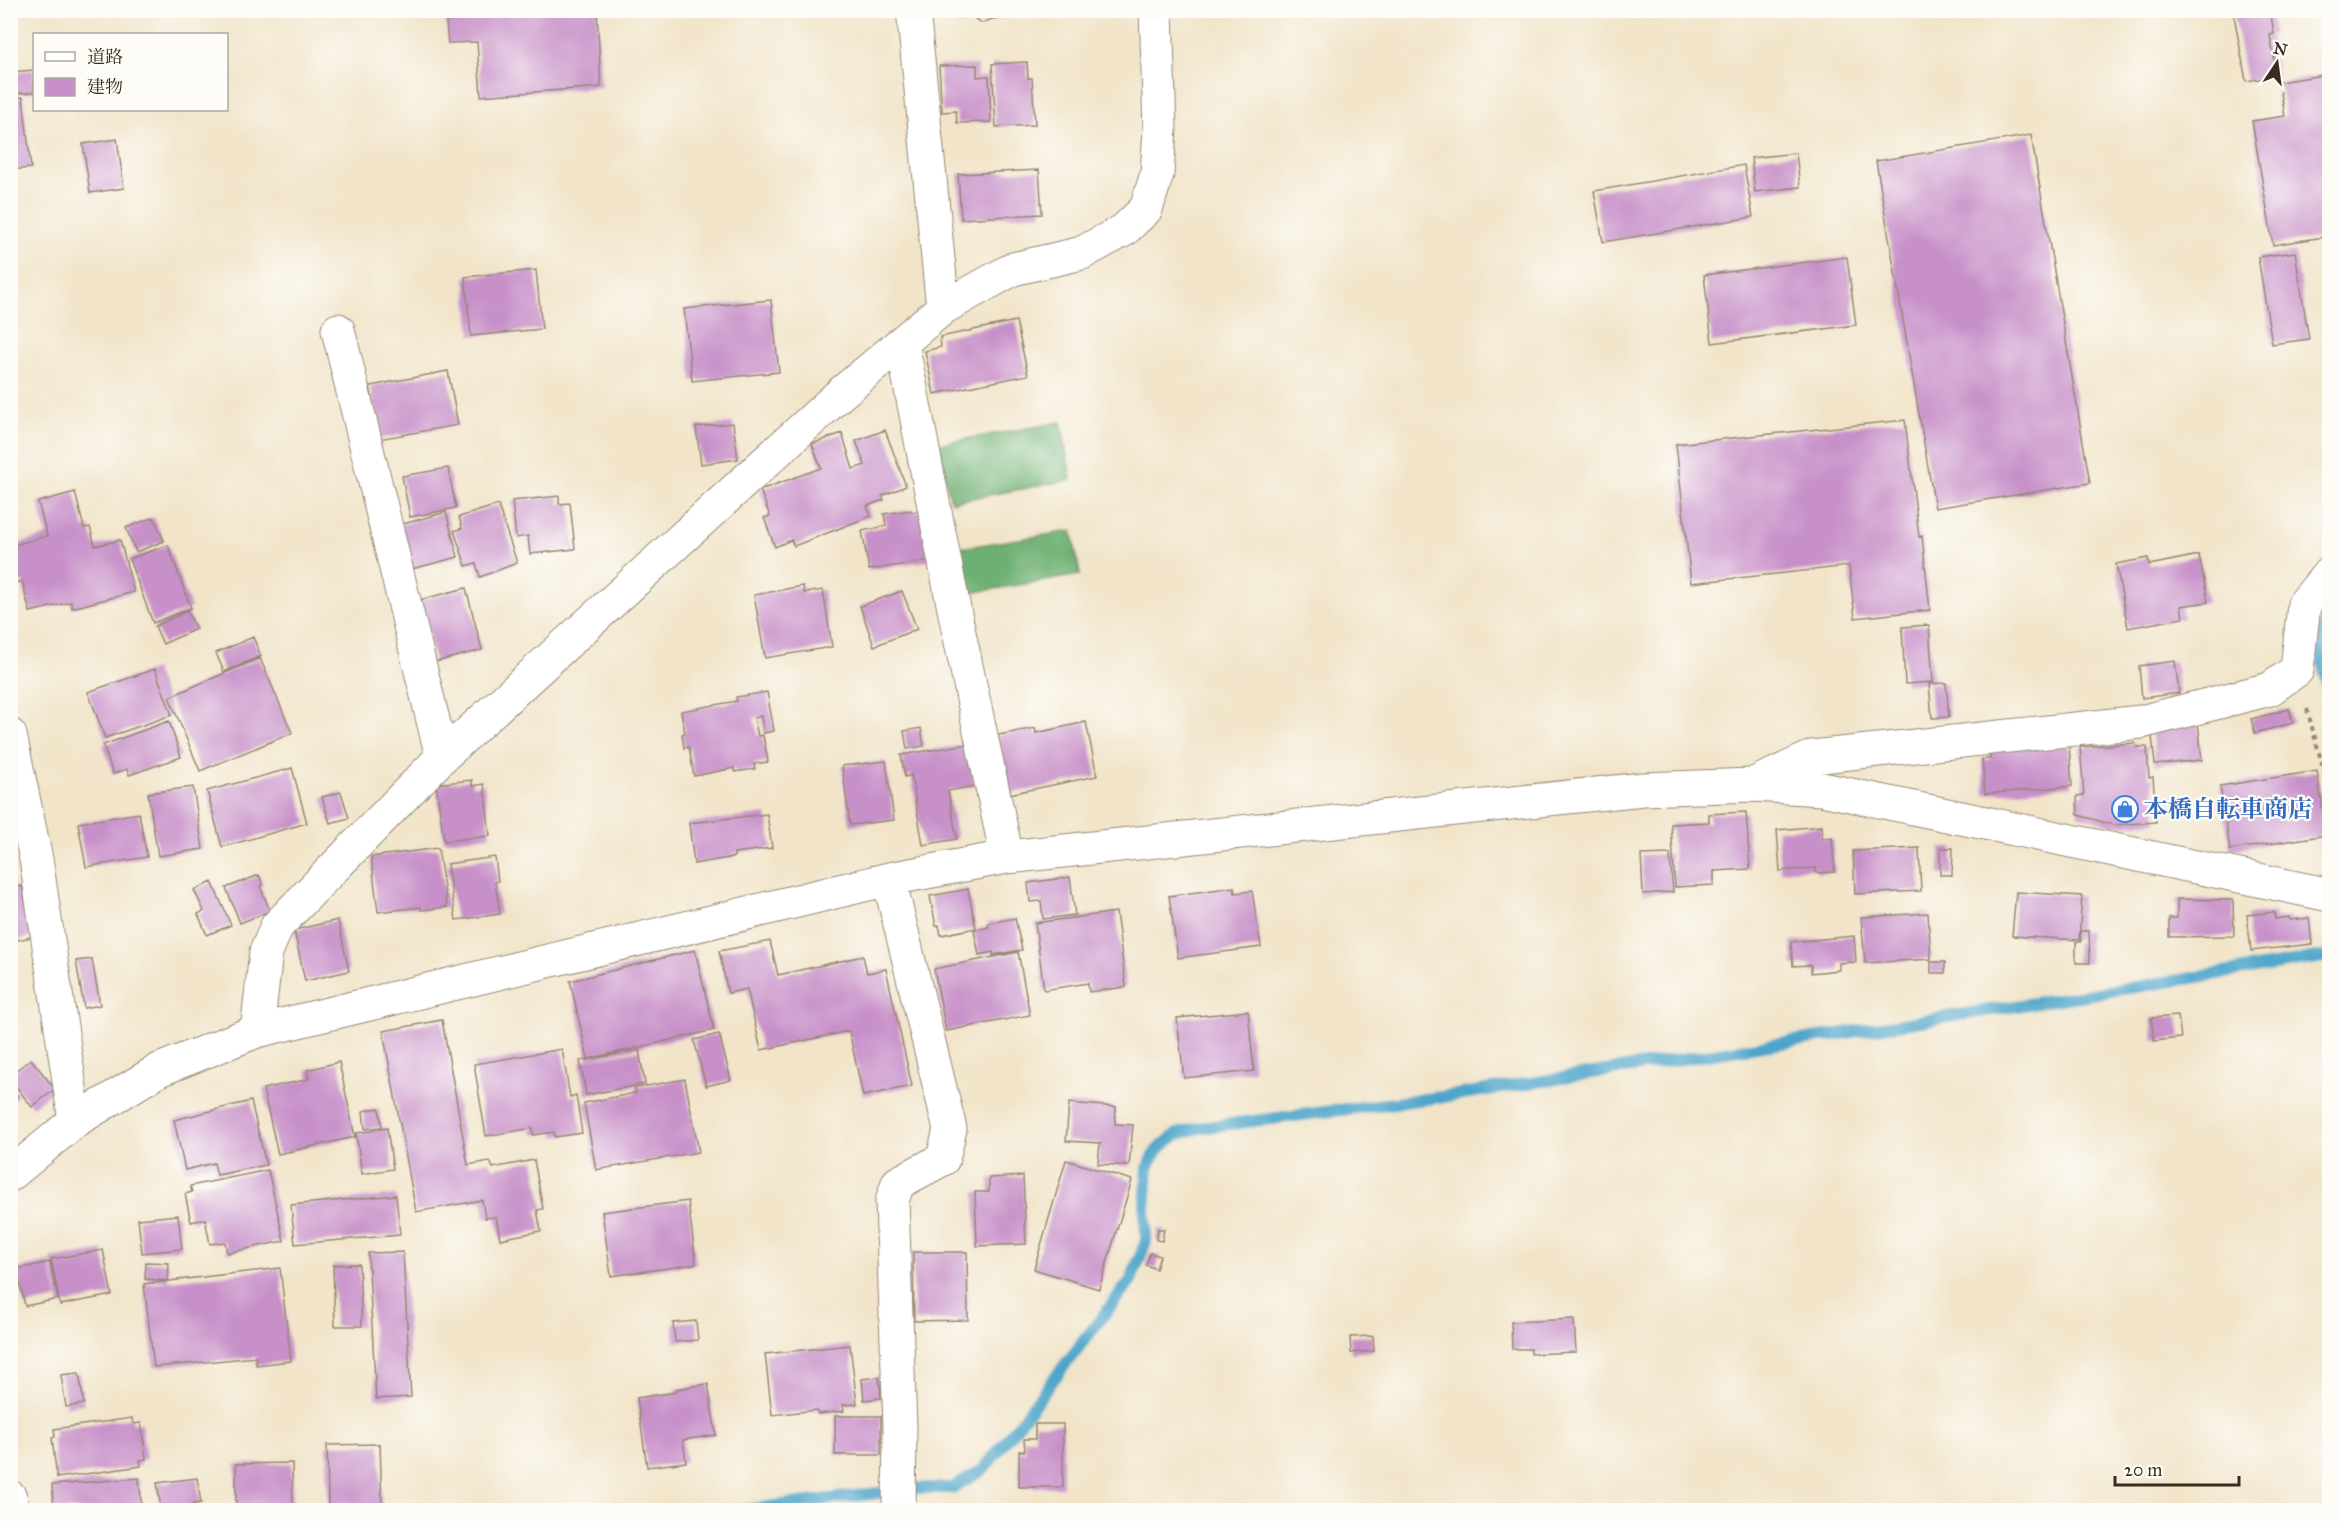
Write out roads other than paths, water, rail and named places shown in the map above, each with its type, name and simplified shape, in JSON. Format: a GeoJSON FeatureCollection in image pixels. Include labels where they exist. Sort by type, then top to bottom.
{"type":"FeatureCollection","features":[{"type":"Feature","properties":{"kind":"street"},"geometry":{"type":"LineString","coordinates":[[913,10],[943,308]]}},
{"type":"Feature","properties":{"kind":"street"},"geometry":{"type":"LineString","coordinates":[[256,1031],[266,952],[278,926],[442,757],[805,426],[943,308],[1013,269],[1082,253],[1125,230],[1146,209],[1157,174],[1160,129],[1156,10]]}},
{"type":"Feature","properties":{"kind":"street"},"geometry":{"type":"LineString","coordinates":[[338,330],[442,757]]}},
{"type":"Feature","properties":{"kind":"street"},"geometry":{"type":"LineString","coordinates":[[902,343],[955,614],[1007,858]]}},
{"type":"Feature","properties":{"kind":"street"},"geometry":{"type":"LineString","coordinates":[[1752,785],[1812,757],[2141,722],[2270,689],[2297,670],[2304,604],[2330,572]]}},
{"type":"Feature","properties":{"kind":"street"},"geometry":{"type":"LineString","coordinates":[[10,735],[23,862],[75,1121]]}},
{"type":"Feature","properties":{"kind":"street"},"geometry":{"type":"LineString","coordinates":[[10,1175],[75,1121],[159,1070],[256,1031],[890,879],[1007,858],[1643,789],[1752,785],[1822,789],[2330,896]]}},
{"type":"Feature","properties":{"kind":"street"},"geometry":{"type":"LineString","coordinates":[[890,879],[950,1129],[943,1159],[898,1183],[892,1201],[900,1427],[899,1510]]}},
{"type":"Feature","properties":{"kind":"street"},"geometry":{"type":"LineString","coordinates":[[10,1497],[13,1510]]}},
{"type":"Feature","properties":{"kind":"waterway"},"geometry":{"type":"LineString","coordinates":[[2330,600],[2319,645],[2330,699]]}},
{"type":"Feature","properties":{"kind":"waterway"},"geometry":{"type":"LineString","coordinates":[[745,1510],[917,1488],[952,1488],[983,1470],[1131,1280],[1146,1241],[1145,1209],[1148,1168],[1157,1150],[1177,1134],[1199,1128],[1449,1096],[2330,956]]}},
{"type":"Feature","properties":{"kind":"place","name":"本橋自転車商店"},"geometry":{"type":"Point","coordinates":[2125,809]}}]}
